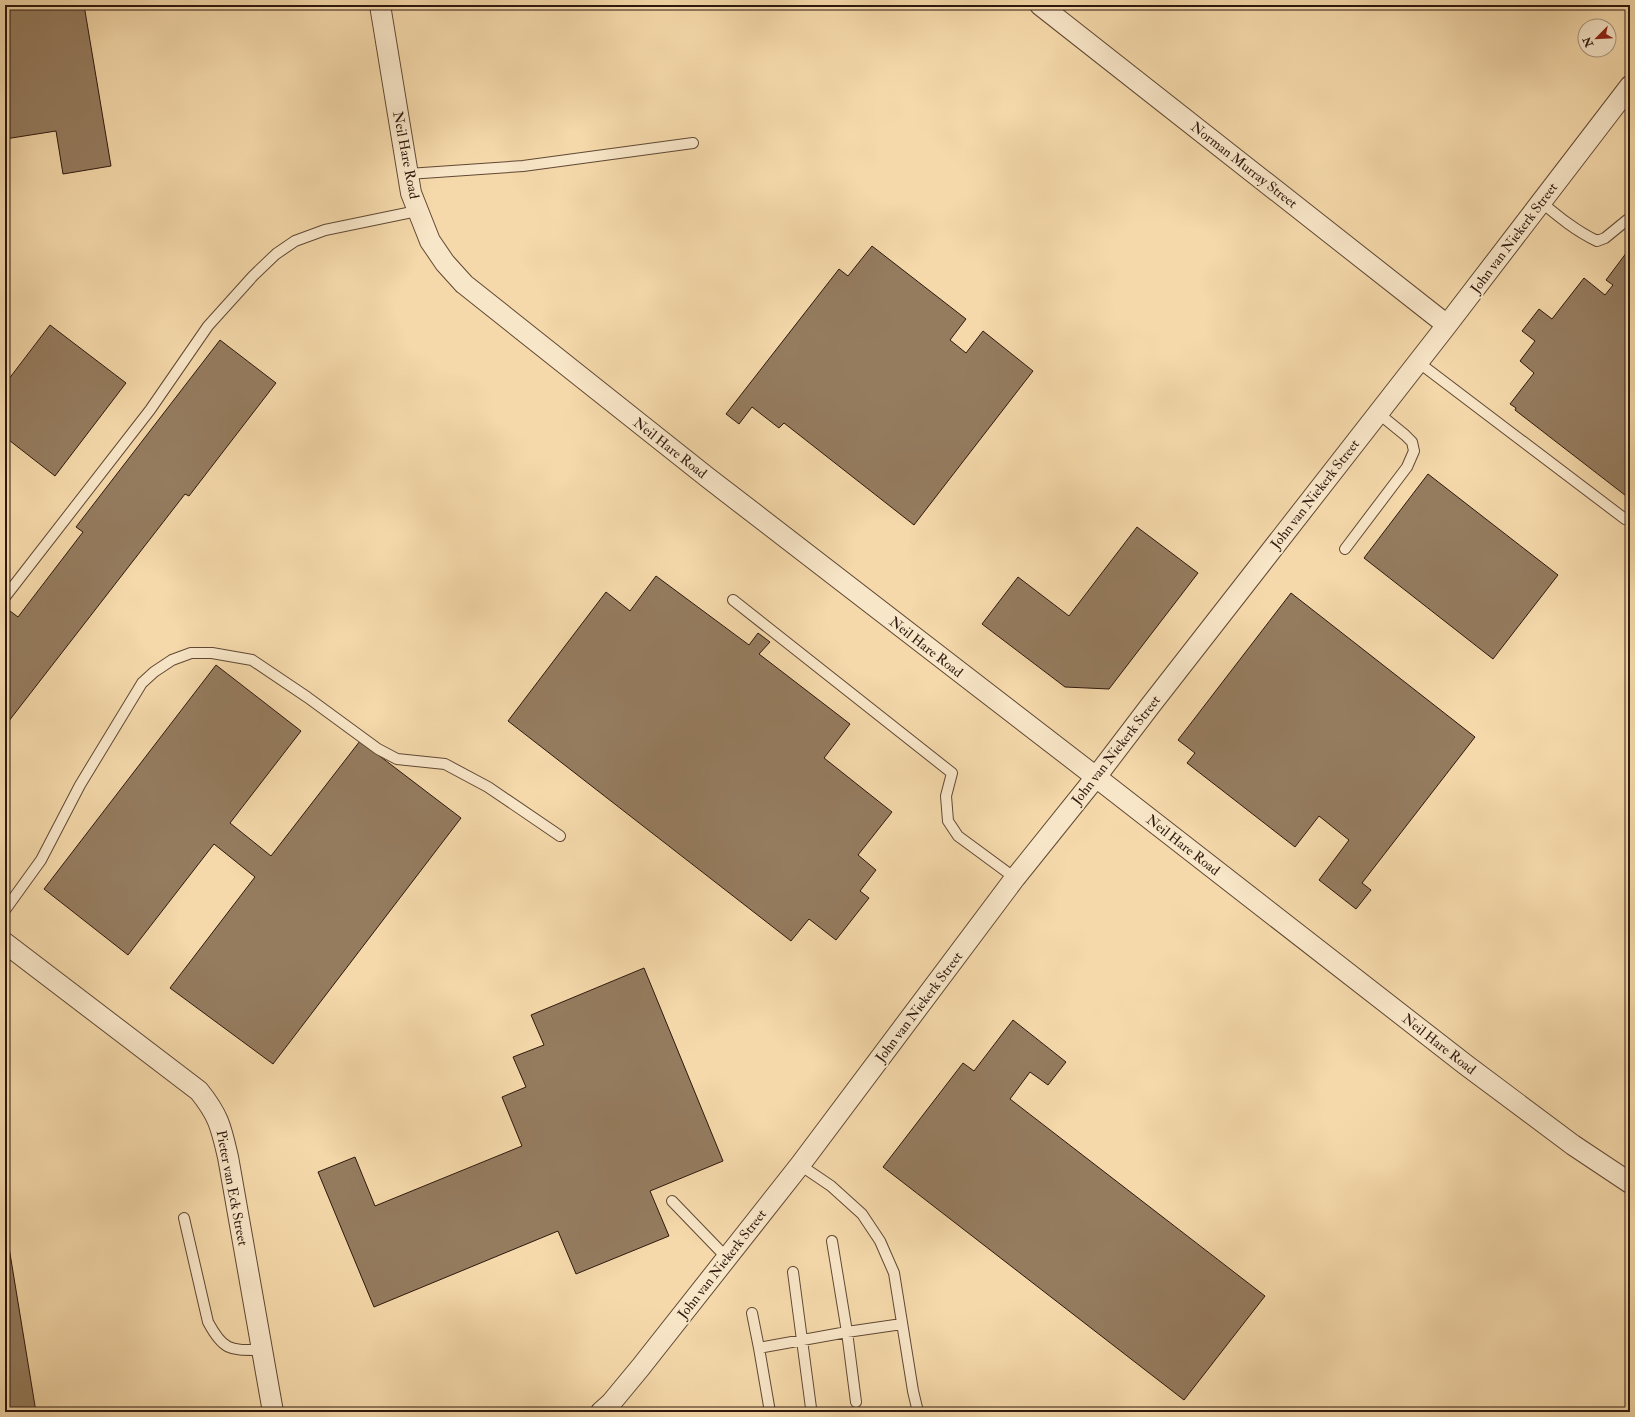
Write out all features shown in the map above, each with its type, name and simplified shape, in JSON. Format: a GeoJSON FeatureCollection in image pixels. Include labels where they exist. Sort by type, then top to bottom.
{"type":"FeatureCollection","features":[{"type":"Feature","properties":{"kind":"street","name":"Neil Hare Road"},"geometry":{"type":"LineString","coordinates":[[380,5],[408,174],[417,211],[430,241],[445,263],[464,284],[707,477],[1466,1065],[1573,1145],[1630,1183]]}},
{"type":"Feature","properties":{"kind":"street","name":"Norman Murray Street"},"geometry":{"type":"LineString","coordinates":[[1040,5],[1447,325]]}},
{"type":"Feature","properties":{"kind":"street","name":"John van Niekerk Street"},"geometry":{"type":"LineString","coordinates":[[601,1412],[611,1403],[800,1165],[1015,878],[1096,777],[1447,325],[1630,86]]}},
{"type":"Feature","properties":{"kind":"street","name":"Pieter van Eck Street"},"geometry":{"type":"LineString","coordinates":[[5,943],[199,1091],[212,1107],[221,1126],[228,1157],[273,1412]]}},
{"type":"Feature","properties":{"kind":"lane"},"geometry":{"type":"LineString","coordinates":[[408,174],[522,166],[692,143]]}},
{"type":"Feature","properties":{"kind":"lane"},"geometry":{"type":"LineString","coordinates":[[1541,202],[1568,224],[1584,235],[1597,241],[1604,238],[1630,219]]}},
{"type":"Feature","properties":{"kind":"lane"},"geometry":{"type":"LineString","coordinates":[[5,597],[150,410],[208,326],[253,276],[276,254],[295,241],[325,230],[417,211]]}},
{"type":"Feature","properties":{"kind":"lane"},"geometry":{"type":"LineString","coordinates":[[1418,362],[1625,519],[1630,521]]}},
{"type":"Feature","properties":{"kind":"lane"},"geometry":{"type":"LineString","coordinates":[[1345,549],[1407,467],[1414,451],[1412,442],[1378,413]]}},
{"type":"Feature","properties":{"kind":"lane"},"geometry":{"type":"LineString","coordinates":[[733,600],[952,773],[946,796],[948,821],[958,836],[1015,878]]}},
{"type":"Feature","properties":{"kind":"lane"},"geometry":{"type":"LineString","coordinates":[[5,910],[41,860],[80,785],[142,683],[154,672],[172,660],[191,653],[212,653],[252,660],[307,697],[378,749],[397,759],[445,764],[488,787],[560,836]]}},
{"type":"Feature","properties":{"kind":"lane"},"geometry":{"type":"LineString","coordinates":[[800,1165],[831,1186],[862,1214],[880,1241],[894,1273],[913,1391],[918,1412]]}},
{"type":"Feature","properties":{"kind":"lane"},"geometry":{"type":"LineString","coordinates":[[672,1201],[726,1258]]}},
{"type":"Feature","properties":{"kind":"lane"},"geometry":{"type":"LineString","coordinates":[[184,1218],[208,1322],[217,1338],[224,1345],[235,1350],[262,1350]]}},
{"type":"Feature","properties":{"kind":"lane"},"geometry":{"type":"LineString","coordinates":[[832,1241],[847,1332],[856,1402]]}},
{"type":"Feature","properties":{"kind":"lane"},"geometry":{"type":"LineString","coordinates":[[793,1272],[811,1408]]}},
{"type":"Feature","properties":{"kind":"lane"},"geometry":{"type":"LineString","coordinates":[[752,1313],[770,1412]]}},
{"type":"Feature","properties":{"kind":"lane"},"geometry":{"type":"LineString","coordinates":[[759,1348],[803,1339],[902,1324]]}},
{"type":"Feature","properties":{"kind":"building"},"geometry":{"type":"Polygon","coordinates":[[[5,5],[84,5],[111,166],[63,174],[56,131],[5,139],[5,5]]]}},
{"type":"Feature","properties":{"kind":"building"},"geometry":{"type":"Polygon","coordinates":[[[872,246],[966,319],[950,340],[966,353],[983,331],[1033,371],[914,525],[784,423],[779,428],[752,407],[739,424],[726,414],[839,269],[848,276],[872,246]]]}},
{"type":"Feature","properties":{"kind":"building"},"geometry":{"type":"Polygon","coordinates":[[[1630,248],[1630,499],[1515,410],[1516,408],[1510,404],[1534,373],[1520,361],[1535,341],[1522,331],[1539,309],[1552,319],[1584,278],[1605,295],[1613,285],[1606,280],[1630,248]]]}},
{"type":"Feature","properties":{"kind":"building"},"geometry":{"type":"Polygon","coordinates":[[[50,325],[126,383],[55,476],[5,437],[5,384],[50,325]]]}},
{"type":"Feature","properties":{"kind":"building"},"geometry":{"type":"Polygon","coordinates":[[[220,340],[276,383],[189,496],[185,494],[5,726],[5,618],[10,611],[18,617],[83,532],[76,527],[220,340]]]}},
{"type":"Feature","properties":{"kind":"building"},"geometry":{"type":"Polygon","coordinates":[[[1428,474],[1558,575],[1493,659],[1364,558],[1428,474]]]}},
{"type":"Feature","properties":{"kind":"building"},"geometry":{"type":"Polygon","coordinates":[[[1137,527],[1198,573],[1109,689],[1065,687],[982,624],[1018,577],[1069,616],[1137,527]]]}},
{"type":"Feature","properties":{"kind":"building"},"geometry":{"type":"Polygon","coordinates":[[[656,576],[749,645],[758,633],[770,642],[759,654],[850,724],[824,758],[892,812],[858,855],[876,870],[860,891],[869,898],[836,940],[809,919],[791,941],[508,721],[606,592],[630,611],[656,576]]]}},
{"type":"Feature","properties":{"kind":"building"},"geometry":{"type":"Polygon","coordinates":[[[1291,593],[1475,737],[1362,883],[1371,890],[1356,909],[1319,880],[1349,840],[1319,816],[1295,847],[1187,763],[1195,753],[1178,740],[1291,593]]]}},
{"type":"Feature","properties":{"kind":"building"},"geometry":{"type":"Polygon","coordinates":[[[216,665],[301,731],[230,823],[271,856],[360,741],[461,818],[273,1064],[170,988],[255,877],[214,844],[128,955],[44,889],[216,665]]]}},
{"type":"Feature","properties":{"kind":"building"},"geometry":{"type":"Polygon","coordinates":[[[644,968],[723,1161],[650,1191],[669,1236],[576,1274],[558,1231],[374,1307],[318,1172],[355,1157],[375,1206],[522,1146],[502,1097],[526,1087],[513,1057],[544,1045],[531,1015],[644,968]]]}},
{"type":"Feature","properties":{"kind":"building"},"geometry":{"type":"Polygon","coordinates":[[[1013,1020],[1066,1062],[1048,1085],[1030,1072],[1010,1099],[1265,1296],[1184,1400],[883,1167],[963,1063],[974,1071],[1013,1020]]]}},
{"type":"Feature","properties":{"kind":"building"},"geometry":{"type":"Polygon","coordinates":[[[5,1223],[36,1412],[5,1412],[5,1223]]]}}]}
